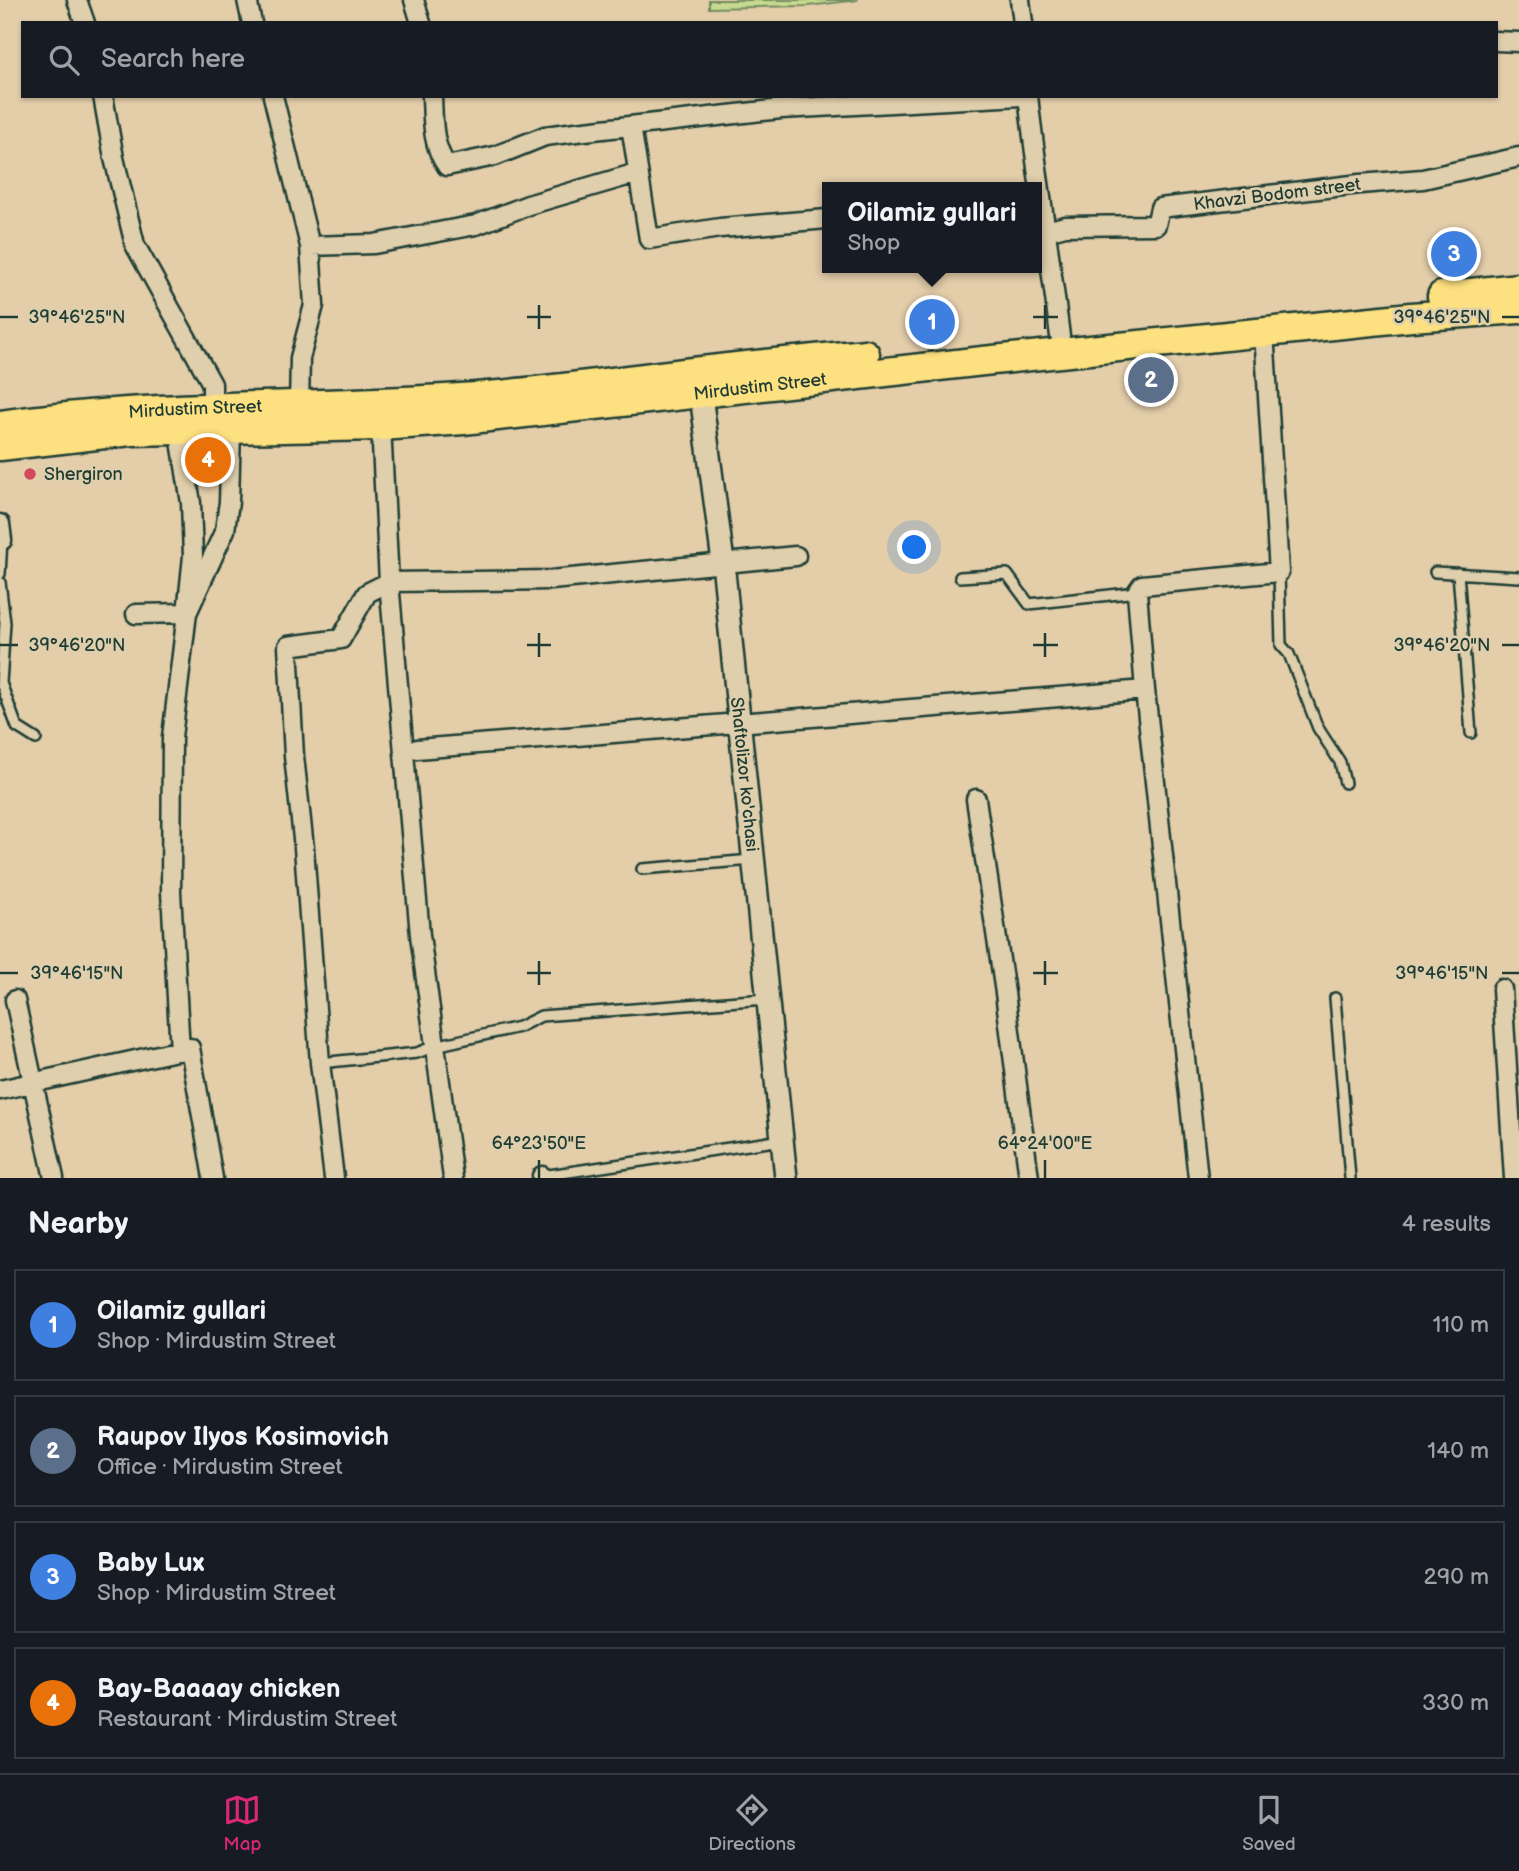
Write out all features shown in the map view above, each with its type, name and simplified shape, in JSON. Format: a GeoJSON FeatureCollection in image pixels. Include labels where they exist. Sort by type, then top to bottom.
{"type":"FeatureCollection","features":[{"type":"Feature","properties":{"kind":"main road","name":"Mirdustim Street"},"geometry":{"type":"LineString","coordinates":[[0,425],[100,413],[219,421],[381,426],[463,419],[699,381],[1060,336],[1519,288]]}},
{"type":"Feature","properties":{"kind":"main road","name":"Mirdustim Street"},"geometry":{"type":"LineString","coordinates":[[0,446],[131,431],[179,429],[299,406],[699,381],[1519,309]]}},
{"type":"Feature","properties":{"kind":"street"},"geometry":{"type":"LineString","coordinates":[[77,0],[84,21]]}},
{"type":"Feature","properties":{"kind":"street"},"geometry":{"type":"LineString","coordinates":[[247,0],[252,21]]}},
{"type":"Feature","properties":{"kind":"street"},"geometry":{"type":"LineString","coordinates":[[414,0],[420,21]]}},
{"type":"Feature","properties":{"kind":"street"},"geometry":{"type":"LineString","coordinates":[[1498,41],[1519,41]]}},
{"type":"Feature","properties":{"kind":"street"},"geometry":{"type":"LineString","coordinates":[[103,98],[114,158],[135,245],[212,384],[219,421],[229,502],[225,530],[187,613]]}},
{"type":"Feature","properties":{"kind":"street"},"geometry":{"type":"LineString","coordinates":[[273,98],[310,246],[314,305],[300,358],[299,406]]}},
{"type":"Feature","properties":{"kind":"street"},"geometry":{"type":"LineString","coordinates":[[432,98],[439,155],[447,166],[495,156],[545,136],[781,109],[984,98]]}},
{"type":"Feature","properties":{"kind":"street"},"geometry":{"type":"LineString","coordinates":[[1028,98],[1037,182]]}},
{"type":"Feature","properties":{"kind":"street"},"geometry":{"type":"LineString","coordinates":[[631,126],[649,239],[720,228],[822,219]]}},
{"type":"Feature","properties":{"kind":"street","name":"Khavzi Bodom street"},"geometry":{"type":"LineString","coordinates":[[1047,230],[1065,226],[1156,225],[1160,208],[1423,179],[1519,157]]}},
{"type":"Feature","properties":{"kind":"street"},"geometry":{"type":"LineString","coordinates":[[310,246],[374,244],[476,225],[528,205],[637,173]]}},
{"type":"Feature","properties":{"kind":"street"},"geometry":{"type":"LineString","coordinates":[[1042,216],[1047,230],[1060,336]]}},
{"type":"Feature","properties":{"kind":"street"},"geometry":{"type":"LineString","coordinates":[[1198,1178],[1145,690],[1138,592],[1142,585],[1279,572],[1264,332]]}},
{"type":"Feature","properties":{"kind":"street","name":"Shaftolizor ko'chasi"},"geometry":{"type":"LineString","coordinates":[[699,381],[723,562],[786,1178]]}},
{"type":"Feature","properties":{"kind":"street"},"geometry":{"type":"LineString","coordinates":[[381,426],[389,582],[420,935],[453,1178]]}},
{"type":"Feature","properties":{"kind":"street"},"geometry":{"type":"LineString","coordinates":[[179,429],[191,503],[193,556],[172,737],[171,892],[180,1051]]}},
{"type":"Feature","properties":{"kind":"street"},"geometry":{"type":"LineString","coordinates":[[334,1178],[320,1063],[304,848],[294,755],[288,646],[341,639],[367,593],[389,582],[551,580],[796,556]]}},
{"type":"Feature","properties":{"kind":"street"},"geometry":{"type":"LineString","coordinates":[[136,614],[187,613]]}},
{"type":"Feature","properties":{"kind":"street"},"geometry":{"type":"LineString","coordinates":[[417,749],[1145,690]]}},
{"type":"Feature","properties":{"kind":"street"},"geometry":{"type":"LineString","coordinates":[[976,799],[1029,1178]]}},
{"type":"Feature","properties":{"kind":"street"},"geometry":{"type":"LineString","coordinates":[[1502,989],[1512,1025],[1514,1178]]}},
{"type":"Feature","properties":{"kind":"street"},"geometry":{"type":"LineString","coordinates":[[15,1000],[54,1178]]}},
{"type":"Feature","properties":{"kind":"street"},"geometry":{"type":"LineString","coordinates":[[0,1090],[190,1048],[213,1178]]}},
{"type":"Feature","properties":{"kind":"lane"},"geometry":{"type":"LineString","coordinates":[[0,574],[1,535]]}},
{"type":"Feature","properties":{"kind":"lane"},"geometry":{"type":"LineString","coordinates":[[1279,572],[1281,645],[1289,654],[1318,728],[1340,762],[1345,783]]}},
{"type":"Feature","properties":{"kind":"lane"},"geometry":{"type":"LineString","coordinates":[[1435,572],[1519,577]]}},
{"type":"Feature","properties":{"kind":"lane"},"geometry":{"type":"LineString","coordinates":[[1458,573],[1471,733]]}},
{"type":"Feature","properties":{"kind":"lane"},"geometry":{"type":"LineString","coordinates":[[960,577],[1007,574],[1029,604],[1138,592]]}},
{"type":"Feature","properties":{"kind":"lane"},"geometry":{"type":"LineString","coordinates":[[0,582],[5,624],[1,682],[17,727],[36,739]]}},
{"type":"Feature","properties":{"kind":"lane"},"geometry":{"type":"LineString","coordinates":[[642,869],[753,860]]}},
{"type":"Feature","properties":{"kind":"lane"},"geometry":{"type":"LineString","coordinates":[[1335,998],[1350,1178]]}},
{"type":"Feature","properties":{"kind":"lane"},"geometry":{"type":"LineString","coordinates":[[320,1063],[417,1053],[435,1046],[519,1027],[541,1016],[768,999]]}},
{"type":"Feature","properties":{"kind":"lane"},"geometry":{"type":"LineString","coordinates":[[542,1177],[782,1140]]}},
{"type":"Feature","properties":{"kind":"green space"},"geometry":{"type":"Polygon","coordinates":[[[709,0],[858,0],[808,6],[709,8],[709,0]]]}},
{"type":"Feature","properties":{"kind":"place","name":"Baby Lux"},"geometry":{"type":"Point","coordinates":[1454,254]}},
{"type":"Feature","properties":{"kind":"place","name":"Oilamiz gullari"},"geometry":{"type":"Point","coordinates":[932,322]}},
{"type":"Feature","properties":{"kind":"place","name":"Raupov Ilyos Kosimovich"},"geometry":{"type":"Point","coordinates":[1151,380]}},
{"type":"Feature","properties":{"kind":"place","name":"Bay-Baaaay chicken"},"geometry":{"type":"Point","coordinates":[208,460]}},
{"type":"Feature","properties":{"kind":"place","name":"Shergiron"},"geometry":{"type":"Point","coordinates":[30,474]}}]}
